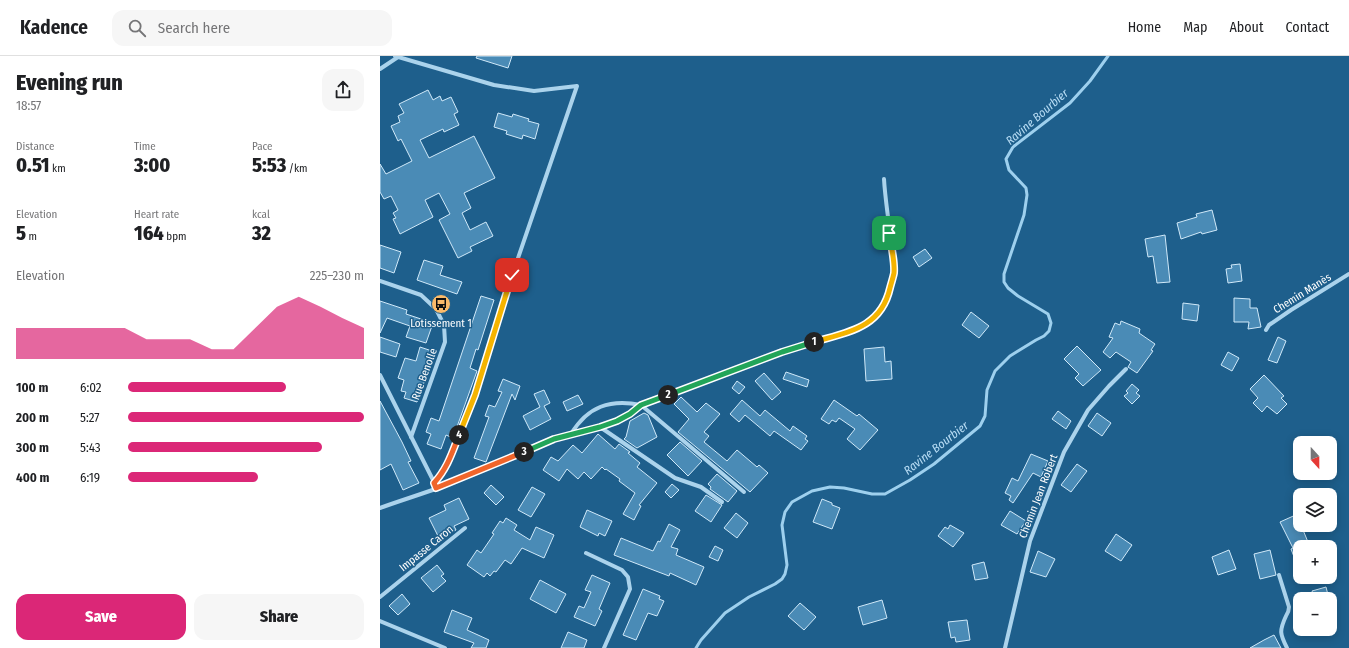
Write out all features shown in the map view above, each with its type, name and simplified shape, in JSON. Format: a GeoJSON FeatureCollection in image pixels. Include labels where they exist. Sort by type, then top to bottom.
{"type":"FeatureCollection","features":[{"type":"Feature","properties":{"kind":"street"},"geometry":{"type":"LineString","coordinates":[[380,69],[397,57],[494,85],[534,91],[577,86],[512,275],[475,395],[448,463],[434,483]]}},
{"type":"Feature","properties":{"kind":"street"},"geometry":{"type":"LineString","coordinates":[[380,508],[436,488],[554,439],[617,421],[630,414],[641,405],[782,352],[859,328],[872,319],[884,307],[894,273],[884,179]]}},
{"type":"Feature","properties":{"kind":"street","name":"Chemin Manès"},"geometry":{"type":"LineString","coordinates":[[1266,330],[1269,325],[1291,310],[1349,274]]}},
{"type":"Feature","properties":{"kind":"street","name":"Rue Benolle"},"geometry":{"type":"LineString","coordinates":[[380,280],[421,295],[436,309],[444,325],[445,342],[411,437]]}},
{"type":"Feature","properties":{"kind":"street","name":"Chemin Jean Robert"},"geometry":{"type":"LineString","coordinates":[[1006,648],[1030,540],[1064,452],[1088,410],[1126,369]]}},
{"type":"Feature","properties":{"kind":"street"},"geometry":{"type":"LineString","coordinates":[[380,375],[436,488]]}},
{"type":"Feature","properties":{"kind":"street"},"geometry":{"type":"LineString","coordinates":[[571,434],[578,423],[585,416],[600,407],[623,403],[641,405],[744,492]]}},
{"type":"Feature","properties":{"kind":"street"},"geometry":{"type":"LineString","coordinates":[[600,427],[675,478],[701,487],[722,502]]}},
{"type":"Feature","properties":{"kind":"street","name":"Impasse Caron"},"geometry":{"type":"LineString","coordinates":[[380,597],[465,528]]}},
{"type":"Feature","properties":{"kind":"street"},"geometry":{"type":"LineString","coordinates":[[586,553],[622,570],[628,578],[629,583],[630,589],[604,648]]}},
{"type":"Feature","properties":{"kind":"street"},"geometry":{"type":"LineString","coordinates":[[1279,575],[1289,607],[1280,631],[1286,648]]}},
{"type":"Feature","properties":{"kind":"street"},"geometry":{"type":"LineString","coordinates":[[380,621],[445,648]]}},
{"type":"Feature","properties":{"kind":"building"},"geometry":{"type":"Polygon","coordinates":[[[477,56],[512,56],[508,68],[476,58],[477,56]]]}},
{"type":"Feature","properties":{"kind":"building"},"geometry":{"type":"Polygon","coordinates":[[[428,90],[433,100],[440,96],[442,101],[451,97],[458,112],[454,114],[459,125],[444,132],[443,129],[420,140],[429,158],[474,136],[495,178],[464,193],[471,208],[462,213],[470,230],[486,222],[493,236],[470,247],[472,251],[458,258],[439,220],[450,214],[439,193],[425,200],[433,217],[400,234],[393,219],[396,218],[393,213],[398,210],[391,196],[384,199],[380,192],[380,164],[386,174],[412,161],[401,139],[398,141],[391,126],[400,122],[398,116],[404,113],[399,104],[428,90]]]}},
{"type":"Feature","properties":{"kind":"building"},"geometry":{"type":"Polygon","coordinates":[[[498,113],[512,117],[513,114],[539,124],[535,139],[523,135],[522,139],[506,134],[507,131],[494,127],[498,113]]]}},
{"type":"Feature","properties":{"kind":"building"},"geometry":{"type":"Polygon","coordinates":[[[1212,210],[1217,230],[1202,234],[1201,232],[1181,239],[1177,223],[1197,217],[1196,214],[1212,210]]]}},
{"type":"Feature","properties":{"kind":"building"},"geometry":{"type":"Polygon","coordinates":[[[1165,235],[1170,282],[1157,283],[1153,256],[1148,257],[1145,239],[1165,235]]]}},
{"type":"Feature","properties":{"kind":"building"},"geometry":{"type":"Polygon","coordinates":[[[380,245],[401,252],[394,273],[380,268],[380,245]]]}},
{"type":"Feature","properties":{"kind":"building"},"geometry":{"type":"Polygon","coordinates":[[[925,249],[932,258],[919,267],[913,257],[925,249]]]}},
{"type":"Feature","properties":{"kind":"building"},"geometry":{"type":"Polygon","coordinates":[[[424,260],[443,266],[440,275],[462,282],[457,294],[417,280],[424,260]]]}},
{"type":"Feature","properties":{"kind":"building"},"geometry":{"type":"Polygon","coordinates":[[[1240,264],[1242,281],[1228,283],[1226,269],[1232,268],[1231,265],[1240,264]]]}},
{"type":"Feature","properties":{"kind":"building"},"geometry":{"type":"Polygon","coordinates":[[[481,296],[494,300],[478,350],[476,349],[470,368],[477,371],[453,438],[446,435],[441,449],[427,444],[431,434],[426,432],[431,418],[439,421],[481,296]]]}},
{"type":"Feature","properties":{"kind":"building"},"geometry":{"type":"Polygon","coordinates":[[[1234,298],[1250,299],[1250,308],[1257,308],[1261,327],[1248,329],[1249,322],[1234,322],[1234,298]]]}},
{"type":"Feature","properties":{"kind":"building"},"geometry":{"type":"Polygon","coordinates":[[[380,301],[407,310],[406,314],[433,323],[426,343],[406,337],[410,326],[387,318],[380,333],[380,301]]]}},
{"type":"Feature","properties":{"kind":"building"},"geometry":{"type":"Polygon","coordinates":[[[1183,303],[1199,305],[1197,321],[1182,319],[1183,303]]]}},
{"type":"Feature","properties":{"kind":"building"},"geometry":{"type":"Polygon","coordinates":[[[971,312],[989,326],[979,338],[962,325],[971,312]]]}},
{"type":"Feature","properties":{"kind":"building"},"geometry":{"type":"Polygon","coordinates":[[[1121,321],[1140,329],[1139,333],[1155,344],[1151,350],[1153,351],[1137,373],[1128,367],[1131,362],[1116,352],[1110,358],[1103,352],[1113,338],[1109,337],[1115,323],[1120,325],[1121,321]]]}},
{"type":"Feature","properties":{"kind":"building"},"geometry":{"type":"Polygon","coordinates":[[[380,337],[400,344],[396,357],[380,352],[380,337]]]}},
{"type":"Feature","properties":{"kind":"building"},"geometry":{"type":"Polygon","coordinates":[[[1278,337],[1286,341],[1277,363],[1268,360],[1278,337]]]}},
{"type":"Feature","properties":{"kind":"building"},"geometry":{"type":"Polygon","coordinates":[[[1077,346],[1101,370],[1083,386],[1075,378],[1079,374],[1064,359],[1077,346]]]}},
{"type":"Feature","properties":{"kind":"building"},"geometry":{"type":"Polygon","coordinates":[[[420,347],[435,352],[417,402],[404,398],[406,392],[401,391],[404,380],[398,378],[405,358],[416,361],[420,347]]]}},
{"type":"Feature","properties":{"kind":"building"},"geometry":{"type":"Polygon","coordinates":[[[884,347],[885,362],[891,361],[892,379],[866,381],[864,349],[884,347]]]}},
{"type":"Feature","properties":{"kind":"building"},"geometry":{"type":"Polygon","coordinates":[[[1228,352],[1239,358],[1232,371],[1221,365],[1228,352]]]}},
{"type":"Feature","properties":{"kind":"building"},"geometry":{"type":"Polygon","coordinates":[[[786,372],[809,380],[807,387],[783,379],[786,372]]]}},
{"type":"Feature","properties":{"kind":"building"},"geometry":{"type":"Polygon","coordinates":[[[764,373],[781,392],[772,400],[755,381],[764,373]]]}},
{"type":"Feature","properties":{"kind":"building"},"geometry":{"type":"Polygon","coordinates":[[[1264,375],[1284,396],[1281,398],[1287,404],[1277,414],[1267,406],[1262,412],[1253,403],[1258,398],[1250,389],[1264,375]]]}},
{"type":"Feature","properties":{"kind":"building"},"geometry":{"type":"Polygon","coordinates":[[[503,379],[520,386],[515,400],[512,394],[486,462],[474,458],[489,417],[485,416],[489,405],[495,407],[502,392],[498,391],[503,379]]]}},
{"type":"Feature","properties":{"kind":"building"},"geometry":{"type":"Polygon","coordinates":[[[737,381],[745,387],[739,394],[732,388],[737,381]]]}},
{"type":"Feature","properties":{"kind":"building"},"geometry":{"type":"Polygon","coordinates":[[[1132,384],[1139,390],[1136,393],[1140,396],[1132,404],[1124,396],[1128,393],[1126,391],[1132,384]]]}},
{"type":"Feature","properties":{"kind":"building"},"geometry":{"type":"Polygon","coordinates":[[[544,390],[550,403],[544,406],[551,419],[530,430],[523,416],[540,407],[534,394],[544,390]]]}},
{"type":"Feature","properties":{"kind":"building"},"geometry":{"type":"Polygon","coordinates":[[[578,395],[583,404],[567,411],[563,402],[578,395]]]}},
{"type":"Feature","properties":{"kind":"building"},"geometry":{"type":"Polygon","coordinates":[[[681,397],[697,412],[706,403],[720,414],[704,432],[709,436],[704,442],[727,461],[737,450],[757,467],[759,465],[768,473],[750,492],[678,432],[689,419],[674,404],[681,397]]]}},
{"type":"Feature","properties":{"kind":"building"},"geometry":{"type":"Polygon","coordinates":[[[742,400],[760,416],[765,410],[790,431],[793,426],[807,436],[805,439],[808,441],[801,450],[774,431],[770,436],[745,415],[739,422],[730,414],[742,400]]]}},
{"type":"Feature","properties":{"kind":"building"},"geometry":{"type":"Polygon","coordinates":[[[834,400],[857,416],[859,414],[878,430],[860,450],[847,439],[855,429],[839,418],[836,422],[832,420],[829,424],[821,419],[834,400]]]}},
{"type":"Feature","properties":{"kind":"building"},"geometry":{"type":"Polygon","coordinates":[[[380,401],[402,442],[411,461],[408,462],[419,483],[403,490],[391,464],[380,470],[380,401]]]}},
{"type":"Feature","properties":{"kind":"building"},"geometry":{"type":"Polygon","coordinates":[[[1058,411],[1071,421],[1066,429],[1052,419],[1058,411]]]}},
{"type":"Feature","properties":{"kind":"building"},"geometry":{"type":"Polygon","coordinates":[[[644,413],[648,415],[657,437],[637,448],[624,439],[626,437],[630,421],[644,413]]]}},
{"type":"Feature","properties":{"kind":"building"},"geometry":{"type":"Polygon","coordinates":[[[1097,413],[1111,423],[1102,436],[1088,426],[1097,413]]]}},
{"type":"Feature","properties":{"kind":"building"},"geometry":{"type":"Polygon","coordinates":[[[598,434],[615,449],[619,444],[630,452],[628,453],[640,463],[637,467],[657,483],[639,505],[641,506],[634,520],[623,514],[635,493],[619,481],[620,479],[606,469],[605,470],[602,467],[591,479],[584,472],[578,479],[567,469],[559,481],[543,470],[551,457],[558,461],[573,445],[582,453],[598,434]]]}},
{"type":"Feature","properties":{"kind":"building"},"geometry":{"type":"Polygon","coordinates":[[[680,442],[702,461],[688,476],[667,455],[680,442]]]}},
{"type":"Feature","properties":{"kind":"building"},"geometry":{"type":"Polygon","coordinates":[[[1031,454],[1048,461],[1041,477],[1033,473],[1013,503],[1009,500],[1011,496],[1005,493],[1012,478],[1018,481],[1031,454]]]}},
{"type":"Feature","properties":{"kind":"building"},"geometry":{"type":"Polygon","coordinates":[[[1077,464],[1087,471],[1071,492],[1061,485],[1077,464]]]}},
{"type":"Feature","properties":{"kind":"building"},"geometry":{"type":"Polygon","coordinates":[[[717,474],[737,491],[728,502],[710,489],[711,487],[708,484],[717,474]]]}},
{"type":"Feature","properties":{"kind":"building"},"geometry":{"type":"Polygon","coordinates":[[[672,484],[679,490],[671,498],[665,492],[672,484]]]}},
{"type":"Feature","properties":{"kind":"building"},"geometry":{"type":"Polygon","coordinates":[[[491,485],[504,497],[496,505],[484,493],[491,485]]]}},
{"type":"Feature","properties":{"kind":"building"},"geometry":{"type":"Polygon","coordinates":[[[532,487],[545,494],[531,517],[518,510],[532,487]]]}},
{"type":"Feature","properties":{"kind":"building"},"geometry":{"type":"Polygon","coordinates":[[[706,495],[722,505],[711,522],[695,511],[706,495]]]}},
{"type":"Feature","properties":{"kind":"building"},"geometry":{"type":"Polygon","coordinates":[[[459,498],[469,519],[454,526],[456,530],[439,538],[429,518],[446,510],[444,505],[459,498]]]}},
{"type":"Feature","properties":{"kind":"building"},"geometry":{"type":"Polygon","coordinates":[[[822,499],[840,508],[832,529],[813,522],[822,499]]]}},
{"type":"Feature","properties":{"kind":"building"},"geometry":{"type":"Polygon","coordinates":[[[587,510],[612,521],[605,536],[599,533],[598,536],[580,527],[587,510]]]}},
{"type":"Feature","properties":{"kind":"building"},"geometry":{"type":"Polygon","coordinates":[[[1010,511],[1026,521],[1017,534],[1001,525],[1010,511]]]}},
{"type":"Feature","properties":{"kind":"building"},"geometry":{"type":"Polygon","coordinates":[[[736,513],[748,523],[737,538],[724,528],[736,513]]]}},
{"type":"Feature","properties":{"kind":"building"},"geometry":{"type":"Polygon","coordinates":[[[1293,516],[1293,532],[1304,532],[1307,540],[1293,540],[1293,548],[1280,522],[1293,516]]]}},
{"type":"Feature","properties":{"kind":"building"},"geometry":{"type":"Polygon","coordinates":[[[506,518],[517,525],[514,530],[530,540],[536,527],[554,535],[544,558],[522,548],[511,564],[505,560],[496,572],[494,571],[490,576],[487,573],[484,577],[467,565],[477,550],[481,553],[494,534],[492,533],[500,521],[503,523],[506,518]]]}},
{"type":"Feature","properties":{"kind":"building"},"geometry":{"type":"Polygon","coordinates":[[[669,524],[680,530],[671,547],[678,549],[676,555],[704,567],[696,585],[670,573],[669,576],[614,555],[621,538],[653,551],[658,541],[660,542],[669,524]]]}},
{"type":"Feature","properties":{"kind":"building"},"geometry":{"type":"Polygon","coordinates":[[[950,525],[964,533],[953,547],[938,536],[945,527],[948,529],[950,525]]]}},
{"type":"Feature","properties":{"kind":"building"},"geometry":{"type":"Polygon","coordinates":[[[1116,534],[1132,545],[1121,561],[1105,551],[1116,534]]]}},
{"type":"Feature","properties":{"kind":"building"},"geometry":{"type":"Polygon","coordinates":[[[715,546],[723,550],[718,561],[709,557],[715,546]]]}},
{"type":"Feature","properties":{"kind":"building"},"geometry":{"type":"Polygon","coordinates":[[[1229,550],[1236,569],[1218,575],[1212,557],[1229,550]]]}},
{"type":"Feature","properties":{"kind":"building"},"geometry":{"type":"Polygon","coordinates":[[[1270,550],[1276,575],[1260,579],[1254,554],[1270,550]]]}},
{"type":"Feature","properties":{"kind":"building"},"geometry":{"type":"Polygon","coordinates":[[[1038,551],[1055,559],[1046,577],[1030,572],[1038,551]]]}},
{"type":"Feature","properties":{"kind":"building"},"geometry":{"type":"Polygon","coordinates":[[[984,562],[988,578],[975,580],[972,565],[984,562]]]}},
{"type":"Feature","properties":{"kind":"building"},"geometry":{"type":"Polygon","coordinates":[[[437,565],[444,574],[441,576],[446,581],[433,592],[421,578],[437,565]]]}},
{"type":"Feature","properties":{"kind":"building"},"geometry":{"type":"Polygon","coordinates":[[[592,575],[610,583],[599,609],[602,611],[595,626],[574,617],[579,606],[584,608],[591,592],[585,590],[592,575]]]}},
{"type":"Feature","properties":{"kind":"building"},"geometry":{"type":"Polygon","coordinates":[[[540,580],[566,594],[556,613],[530,599],[540,580]]]}},
{"type":"Feature","properties":{"kind":"building"},"geometry":{"type":"Polygon","coordinates":[[[1326,587],[1327,592],[1312,592],[1326,587]]]}},
{"type":"Feature","properties":{"kind":"building"},"geometry":{"type":"Polygon","coordinates":[[[643,589],[660,596],[659,599],[664,601],[657,616],[648,613],[636,640],[623,635],[643,589]]]}},
{"type":"Feature","properties":{"kind":"building"},"geometry":{"type":"Polygon","coordinates":[[[402,594],[410,604],[398,615],[389,606],[402,594]]]}},
{"type":"Feature","properties":{"kind":"building"},"geometry":{"type":"Polygon","coordinates":[[[882,600],[887,618],[863,625],[858,607],[882,600]]]}},
{"type":"Feature","properties":{"kind":"building"},"geometry":{"type":"Polygon","coordinates":[[[800,603],[816,617],[804,630],[788,616],[800,603]]]}},
{"type":"Feature","properties":{"kind":"building"},"geometry":{"type":"Polygon","coordinates":[[[452,610],[472,618],[467,630],[489,640],[486,648],[471,648],[474,643],[444,632],[452,610]]]}},
{"type":"Feature","properties":{"kind":"building"},"geometry":{"type":"Polygon","coordinates":[[[967,620],[970,640],[956,642],[955,637],[951,638],[948,622],[967,620]]]}},
{"type":"Feature","properties":{"kind":"building"},"geometry":{"type":"Polygon","coordinates":[[[568,632],[587,640],[584,648],[561,648],[568,632]]]}},
{"type":"Feature","properties":{"kind":"building"},"geometry":{"type":"Polygon","coordinates":[[[1274,635],[1281,648],[1250,648],[1264,640],[1274,635]]]}},
{"type":"Feature","properties":{"kind":"waterway","name":"Ravine Bourbier"},"geometry":{"type":"LineString","coordinates":[[696,648],[701,640],[725,613],[749,597],[782,579],[787,565],[782,525],[785,512],[792,502],[812,491],[830,487],[844,488],[872,494],[885,494],[910,480],[934,464],[980,426],[985,416],[987,390],[995,371],[1010,356],[1044,336],[1049,331],[1051,323],[1048,314],[1018,296],[1008,288],[1004,282],[1004,274],[1024,215],[1027,195],[1026,188],[1009,170],[1006,159],[1013,147],[1070,103],[1090,81],[1108,56]]}},
{"type":"Feature","properties":{"kind":"place","name":"Lotissement 1"},"geometry":{"type":"Point","coordinates":[441,304]}},
{"type":"Feature","properties":{"kind":"route"},"geometry":{"type":"LineString","coordinates":[[512,275],[475,395],[448,463],[434,483],[436,488],[554,439],[617,421],[630,414],[641,405],[782,352],[859,328],[872,319],[884,307],[889,294],[894,273],[889,233]]}}]}
